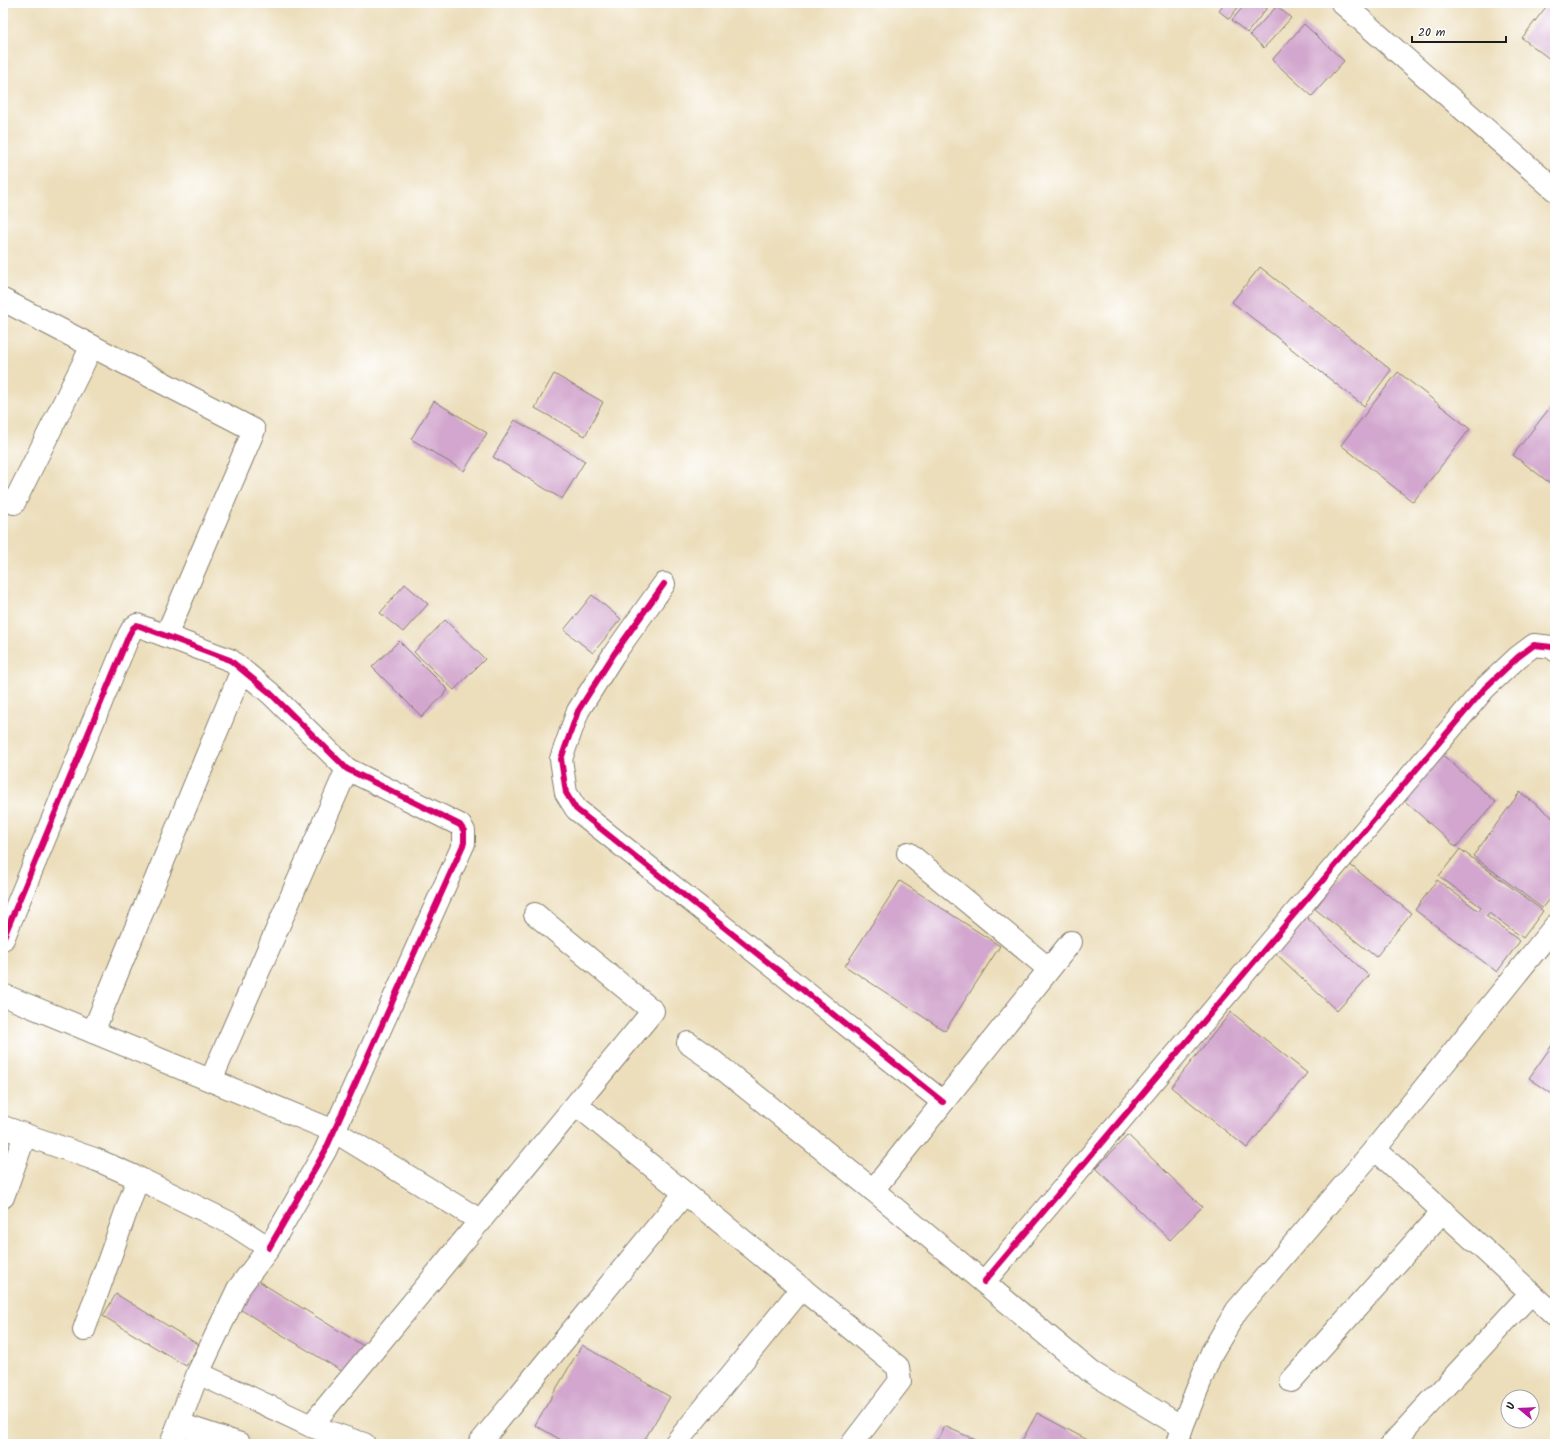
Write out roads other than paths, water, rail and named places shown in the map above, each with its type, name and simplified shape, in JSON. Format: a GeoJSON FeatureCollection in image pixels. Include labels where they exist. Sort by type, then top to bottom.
{"type":"FeatureCollection","features":[{"type":"Feature","properties":{"kind":"street"},"geometry":{"type":"LineString","coordinates":[[1342,3],[1555,190]]}},
{"type":"Feature","properties":{"kind":"street"},"geometry":{"type":"LineString","coordinates":[[3,300],[254,430],[166,636]]}},
{"type":"Feature","properties":{"kind":"street"},"geometry":{"type":"LineString","coordinates":[[14,503],[92,346]]}},
{"type":"Feature","properties":{"kind":"street"},"geometry":{"type":"LineString","coordinates":[[664,584],[614,654],[578,711],[561,759],[566,793],[576,809],[943,1102]]}},
{"type":"Feature","properties":{"kind":"street"},"geometry":{"type":"LineString","coordinates":[[3,939],[129,635],[133,628],[137,626],[230,660],[270,693],[347,769],[460,825],[464,831],[464,843],[325,1151],[269,1248],[238,1289],[198,1373],[175,1434],[240,1444]]}},
{"type":"Feature","properties":{"kind":"street"},"geometry":{"type":"LineString","coordinates":[[984,1282],[1485,688],[1518,657],[1534,645],[1552,647],[1555,650]]}},
{"type":"Feature","properties":{"kind":"street"},"geometry":{"type":"LineString","coordinates":[[94,1032],[242,670]]}},
{"type":"Feature","properties":{"kind":"street"},"geometry":{"type":"LineString","coordinates":[[211,1080],[347,769]]}},
{"type":"Feature","properties":{"kind":"street"},"geometry":{"type":"LineString","coordinates":[[908,852],[1049,969]]}},
{"type":"Feature","properties":{"kind":"street"},"geometry":{"type":"LineString","coordinates":[[311,1426],[653,1011],[535,914]]}},
{"type":"Feature","properties":{"kind":"street"},"geometry":{"type":"LineString","coordinates":[[688,1043],[708,1057],[873,1190],[1091,1372],[1180,1435],[1212,1352],[1237,1310],[1375,1148],[1555,926]]}},
{"type":"Feature","properties":{"kind":"street"},"geometry":{"type":"LineString","coordinates":[[873,1190],[1071,942]]}},
{"type":"Feature","properties":{"kind":"street"},"geometry":{"type":"LineString","coordinates":[[3,995],[334,1131],[481,1221]]}},
{"type":"Feature","properties":{"kind":"street"},"geometry":{"type":"LineString","coordinates":[[576,1104],[898,1367],[900,1381],[852,1444]]}},
{"type":"Feature","properties":{"kind":"street"},"geometry":{"type":"LineString","coordinates":[[3,1127],[97,1160],[138,1178],[232,1224],[269,1248]]}},
{"type":"Feature","properties":{"kind":"street"},"geometry":{"type":"LineString","coordinates":[[3,1197],[25,1135]]}},
{"type":"Feature","properties":{"kind":"street"},"geometry":{"type":"LineString","coordinates":[[1375,1148],[1555,1315]]}},
{"type":"Feature","properties":{"kind":"street"},"geometry":{"type":"LineString","coordinates":[[84,1330],[138,1178]]}},
{"type":"Feature","properties":{"kind":"street"},"geometry":{"type":"LineString","coordinates":[[479,1444],[685,1193]]}},
{"type":"Feature","properties":{"kind":"street"},"geometry":{"type":"LineString","coordinates":[[1291,1381],[1443,1211]]}},
{"type":"Feature","properties":{"kind":"street"},"geometry":{"type":"LineString","coordinates":[[675,1444],[802,1288]]}},
{"type":"Feature","properties":{"kind":"street"},"geometry":{"type":"LineString","coordinates":[[1392,1444],[1531,1293]]}},
{"type":"Feature","properties":{"kind":"street"},"geometry":{"type":"LineString","coordinates":[[198,1373],[311,1426],[364,1444]]}}]}
